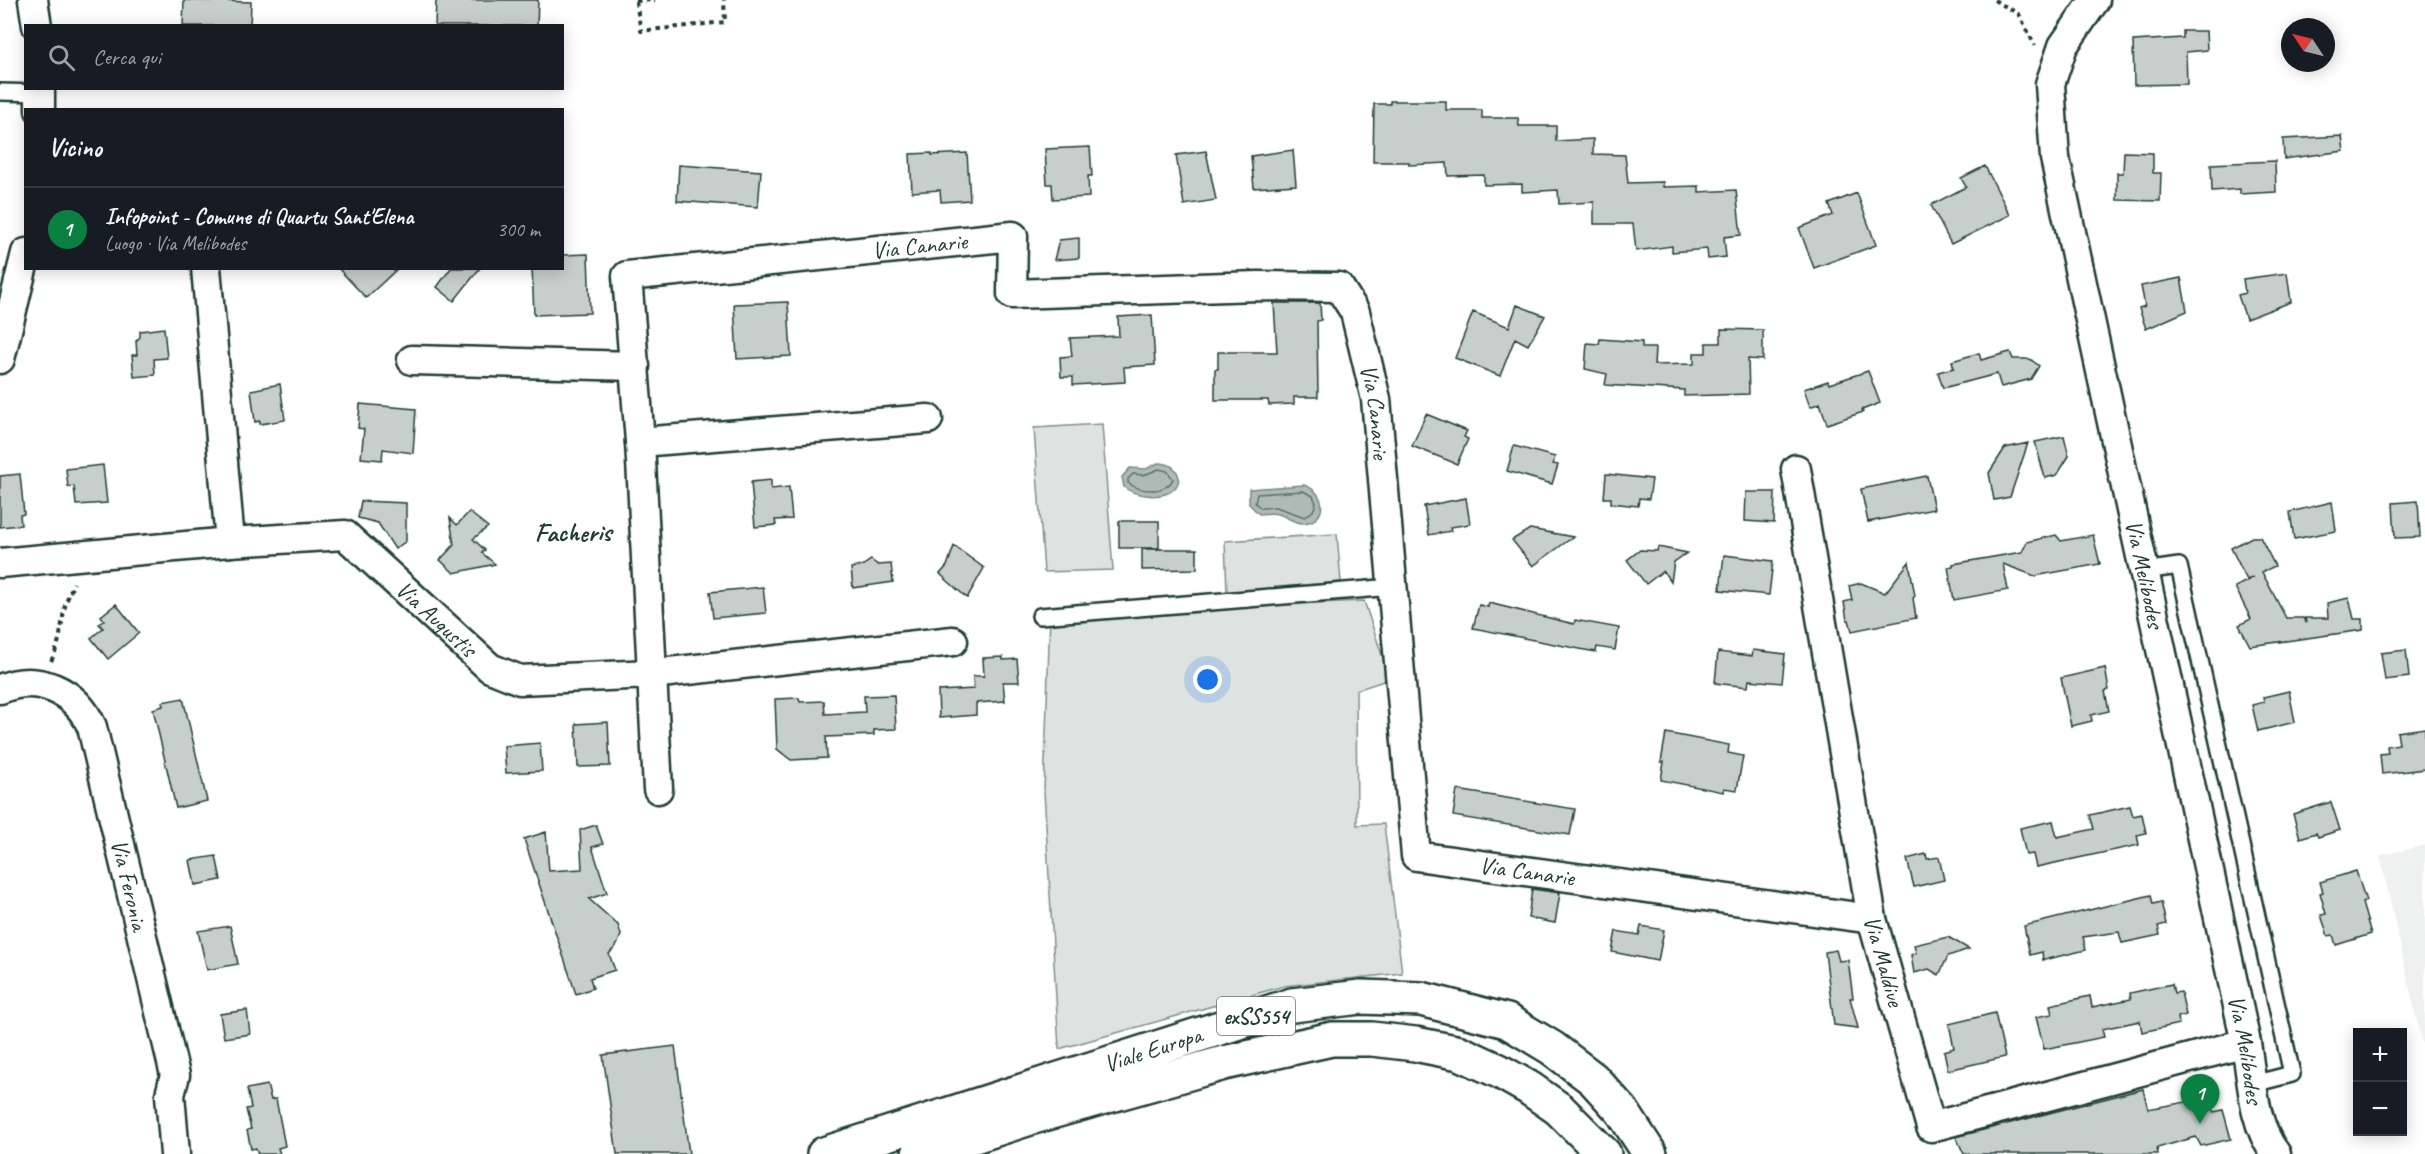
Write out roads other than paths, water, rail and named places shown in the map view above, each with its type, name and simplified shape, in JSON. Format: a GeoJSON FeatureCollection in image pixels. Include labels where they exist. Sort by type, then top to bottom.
{"type":"FeatureCollection","features":[{"type":"Feature","properties":{"kind":"main road","name":"Viale Europa"},"geometry":{"type":"LineString","coordinates":[[824,1154],[1292,1005],[1361,997],[1421,999],[1507,1021],[1552,1047],[1593,1079],[1622,1111],[1650,1154]]}},
{"type":"Feature","properties":{"kind":"main road","name":"Viale Europa"},"geometry":{"type":"LineString","coordinates":[[919,1154],[1224,1063],[1332,1040],[1372,1039],[1415,1044],[1460,1053],[1498,1071],[1529,1088],[1559,1109],[1604,1154]]}},
{"type":"Feature","properties":{"kind":"street"},"geometry":{"type":"LineString","coordinates":[[33,0],[37,24]]}},
{"type":"Feature","properties":{"kind":"street","name":"Via Melibodes"},"geometry":{"type":"LineString","coordinates":[[2095,0],[2063,46],[2050,84],[2055,158],[2246,1043],[2259,1117],[2270,1151]]}},
{"type":"Feature","properties":{"kind":"street","name":"Via Canarie"},"geometry":{"type":"LineString","coordinates":[[635,366],[627,276],[1013,236],[1012,294],[1258,286],[1339,287],[1355,312],[1376,399],[1416,856],[1872,920]]}},
{"type":"Feature","properties":{"kind":"street"},"geometry":{"type":"LineString","coordinates":[[0,360],[24,261]]}},
{"type":"Feature","properties":{"kind":"street"},"geometry":{"type":"LineString","coordinates":[[206,270],[230,542]]}},
{"type":"Feature","properties":{"kind":"street"},"geometry":{"type":"LineString","coordinates":[[412,360],[635,366],[658,789]]}},
{"type":"Feature","properties":{"kind":"street"},"geometry":{"type":"LineString","coordinates":[[640,442],[928,419]]}},
{"type":"Feature","properties":{"kind":"street","name":"Via Maldive"},"geometry":{"type":"LineString","coordinates":[[1796,470],[1872,920],[1931,1127],[2246,1043]]}},
{"type":"Feature","properties":{"kind":"street","name":"Via Augustis"},"geometry":{"type":"LineString","coordinates":[[0,563],[230,542],[345,535],[490,668],[520,680],[651,674],[953,641]]}},
{"type":"Feature","properties":{"kind":"street","name":"Via Feronia"},"geometry":{"type":"LineString","coordinates":[[0,689],[15,684],[39,683],[51,686],[70,696],[80,706],[92,727],[175,1075],[170,1095],[175,1154]]}},
{"type":"Feature","properties":{"kind":"lane"},"geometry":{"type":"LineString","coordinates":[[0,92],[40,97]]}},
{"type":"Feature","properties":{"kind":"lane"},"geometry":{"type":"LineString","coordinates":[[2144,571],[2179,566],[2292,1074],[2253,1084]]}},
{"type":"Feature","properties":{"kind":"lane"},"geometry":{"type":"LineString","coordinates":[[1040,616],[1392,587]]}},
{"type":"Feature","properties":{"kind":"water"},"geometry":{"type":"Polygon","coordinates":[[[1158,463],[1172,466],[1178,474],[1177,486],[1171,491],[1156,496],[1138,494],[1124,487],[1122,477],[1130,468],[1146,469],[1158,463]]]}},
{"type":"Feature","properties":{"kind":"water"},"geometry":{"type":"Polygon","coordinates":[[[1304,485],[1312,489],[1321,500],[1320,512],[1312,521],[1301,523],[1275,513],[1259,514],[1249,504],[1249,489],[1304,485]]]}},
{"type":"Feature","properties":{"kind":"place","name":"Infopoint - Comune di Quartu Sant'Elena"},"geometry":{"type":"Point","coordinates":[2200,1124]}},
{"type":"Feature","properties":{"kind":"district","name":"Facheris"},"geometry":{"type":"Point","coordinates":[573,532]}}]}
